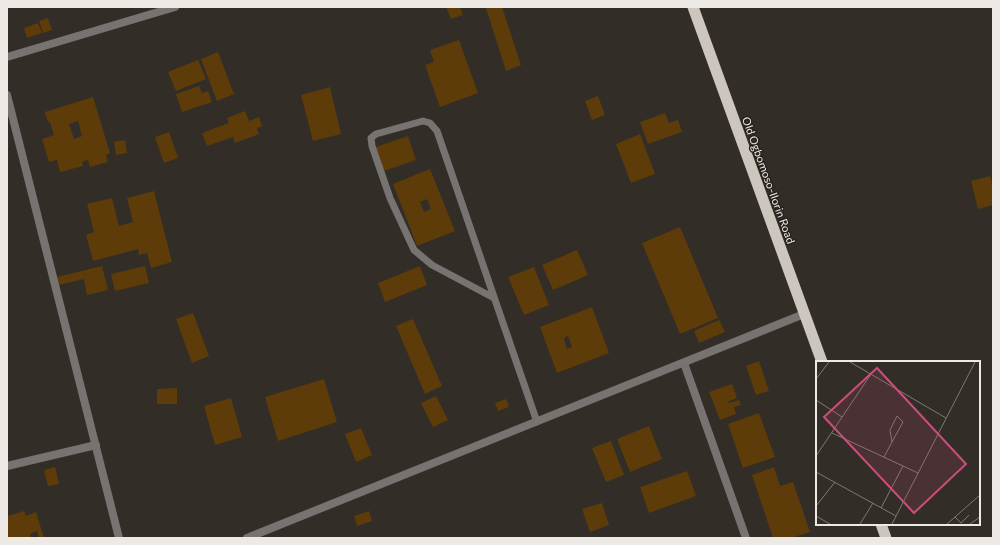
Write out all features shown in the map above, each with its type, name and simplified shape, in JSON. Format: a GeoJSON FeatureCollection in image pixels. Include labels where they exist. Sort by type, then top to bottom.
{"type":"FeatureCollection","features":[{"type":"Feature","properties":{"kind":"highway","name":"Old Ogbomoso-Ilorin Road"},"geometry":{"type":"LineString","coordinates":[[693,7],[822,361]]}},
{"type":"Feature","properties":{"kind":"highway"},"geometry":{"type":"LineString","coordinates":[[881,525],[886,538]]}},
{"type":"Feature","properties":{"kind":"street"},"geometry":{"type":"LineString","coordinates":[[7,57],[175,7]]}},
{"type":"Feature","properties":{"kind":"street"},"geometry":{"type":"LineString","coordinates":[[7,95],[119,538]]}},
{"type":"Feature","properties":{"kind":"street"},"geometry":{"type":"LineString","coordinates":[[247,538],[804,314]]}},
{"type":"Feature","properties":{"kind":"street"},"geometry":{"type":"LineString","coordinates":[[684,363],[746,538]]}},
{"type":"Feature","properties":{"kind":"street"},"geometry":{"type":"LineString","coordinates":[[7,466],[96,445]]}},
{"type":"Feature","properties":{"kind":"lane"},"geometry":{"type":"LineString","coordinates":[[494,298],[432,265],[414,250],[390,198],[372,146],[371,138],[376,134],[423,122],[430,123],[437,131],[537,422]]}},
{"type":"Feature","properties":{"kind":"building"},"geometry":{"type":"Polygon","coordinates":[[[446,7],[460,7],[463,15],[451,19],[446,7]]]}},
{"type":"Feature","properties":{"kind":"building"},"geometry":{"type":"Polygon","coordinates":[[[502,7],[521,65],[506,71],[486,8],[502,7]]]}},
{"type":"Feature","properties":{"kind":"building"},"geometry":{"type":"Polygon","coordinates":[[[48,18],[52,30],[43,33],[39,21],[48,18]]]}},
{"type":"Feature","properties":{"kind":"building"},"geometry":{"type":"Polygon","coordinates":[[[38,23],[42,33],[27,38],[24,28],[38,23]]]}},
{"type":"Feature","properties":{"kind":"building"},"geometry":{"type":"Polygon","coordinates":[[[459,40],[478,93],[440,107],[425,65],[434,62],[430,50],[459,40]]]}},
{"type":"Feature","properties":{"kind":"building"},"geometry":{"type":"Polygon","coordinates":[[[218,52],[234,94],[217,101],[201,59],[218,52]]]}},
{"type":"Feature","properties":{"kind":"building"},"geometry":{"type":"Polygon","coordinates":[[[198,60],[206,79],[176,91],[168,72],[198,60]]]}},
{"type":"Feature","properties":{"kind":"building"},"geometry":{"type":"Polygon","coordinates":[[[199,86],[202,93],[208,91],[212,102],[182,112],[176,94],[199,86]]]}},
{"type":"Feature","properties":{"kind":"building"},"geometry":{"type":"Polygon","coordinates":[[[330,87],[341,134],[313,141],[301,95],[330,87]]]}},
{"type":"Feature","properties":{"kind":"building"},"geometry":{"type":"Polygon","coordinates":[[[598,96],[605,115],[592,120],[585,101],[598,96]]]}},
{"type":"Feature","properties":{"kind":"building"},"geometry":{"type":"Polygon","coordinates":[[[93,97],[110,153],[106,155],[108,162],[90,167],[88,160],[82,162],[83,166],[60,172],[57,160],[49,162],[42,139],[54,135],[45,112],[93,97]],[[78,121],[69,124],[74,139],[82,136],[78,121]]]}},
{"type":"Feature","properties":{"kind":"building"},"geometry":{"type":"Polygon","coordinates":[[[245,111],[249,121],[259,117],[262,126],[257,128],[259,134],[235,143],[233,137],[207,146],[202,133],[229,123],[227,118],[245,111]]]}},
{"type":"Feature","properties":{"kind":"building"},"geometry":{"type":"Polygon","coordinates":[[[665,113],[669,123],[678,120],[682,132],[648,144],[640,122],[665,113]]]}},
{"type":"Feature","properties":{"kind":"building"},"geometry":{"type":"Polygon","coordinates":[[[169,132],[178,158],[164,163],[155,137],[169,132]]]}},
{"type":"Feature","properties":{"kind":"building"},"geometry":{"type":"Polygon","coordinates":[[[640,134],[655,174],[631,183],[616,144],[640,134]]]}},
{"type":"Feature","properties":{"kind":"building"},"geometry":{"type":"Polygon","coordinates":[[[408,136],[416,160],[384,171],[376,147],[408,136]]]}},
{"type":"Feature","properties":{"kind":"building"},"geometry":{"type":"Polygon","coordinates":[[[125,140],[127,153],[116,155],[114,142],[125,140]]]}},
{"type":"Feature","properties":{"kind":"building"},"geometry":{"type":"Polygon","coordinates":[[[430,169],[455,231],[417,246],[393,184],[430,169]],[[427,199],[420,202],[424,212],[431,209],[427,199]]]}},
{"type":"Feature","properties":{"kind":"building"},"geometry":{"type":"Polygon","coordinates":[[[990,176],[993,188],[993,205],[978,209],[971,181],[990,176]]]}},
{"type":"Feature","properties":{"kind":"building"},"geometry":{"type":"Polygon","coordinates":[[[154,191],[172,262],[151,268],[147,253],[139,255],[138,249],[93,261],[86,235],[94,232],[87,204],[112,198],[119,226],[133,222],[127,198],[154,191]]]}},
{"type":"Feature","properties":{"kind":"building"},"geometry":{"type":"Polygon","coordinates":[[[680,227],[718,318],[680,334],[642,243],[680,227]]]}},
{"type":"Feature","properties":{"kind":"building"},"geometry":{"type":"Polygon","coordinates":[[[577,250],[588,275],[553,290],[542,265],[577,250]]]}},
{"type":"Feature","properties":{"kind":"building"},"geometry":{"type":"Polygon","coordinates":[[[102,266],[108,290],[87,295],[84,279],[59,285],[57,277],[102,266]]]}},
{"type":"Feature","properties":{"kind":"building"},"geometry":{"type":"Polygon","coordinates":[[[145,266],[149,283],[115,291],[111,274],[145,266]]]}},
{"type":"Feature","properties":{"kind":"building"},"geometry":{"type":"Polygon","coordinates":[[[420,266],[427,285],[385,302],[378,283],[420,266]]]}},
{"type":"Feature","properties":{"kind":"building"},"geometry":{"type":"Polygon","coordinates":[[[534,267],[549,305],[524,315],[508,277],[534,267]]]}},
{"type":"Feature","properties":{"kind":"building"},"geometry":{"type":"Polygon","coordinates":[[[592,307],[609,353],[557,373],[540,327],[592,307]],[[568,336],[564,338],[567,349],[572,347],[568,336]]]}},
{"type":"Feature","properties":{"kind":"building"},"geometry":{"type":"Polygon","coordinates":[[[193,313],[209,356],[192,363],[176,319],[193,313]]]}},
{"type":"Feature","properties":{"kind":"building"},"geometry":{"type":"Polygon","coordinates":[[[413,319],[442,386],[425,394],[396,326],[413,319]]]}},
{"type":"Feature","properties":{"kind":"building"},"geometry":{"type":"Polygon","coordinates":[[[719,320],[725,332],[699,343],[694,331],[719,320]]]}},
{"type":"Feature","properties":{"kind":"building"},"geometry":{"type":"Polygon","coordinates":[[[759,361],[769,391],[756,395],[746,366],[759,361]]]}},
{"type":"Feature","properties":{"kind":"building"},"geometry":{"type":"Polygon","coordinates":[[[324,379],[337,422],[278,441],[265,397],[324,379]]]}},
{"type":"Feature","properties":{"kind":"building"},"geometry":{"type":"Polygon","coordinates":[[[732,384],[737,398],[727,402],[739,400],[741,405],[734,407],[736,414],[720,420],[709,392],[732,384]]]}},
{"type":"Feature","properties":{"kind":"building"},"geometry":{"type":"Polygon","coordinates":[[[177,388],[177,404],[157,404],[157,389],[177,388]]]}},
{"type":"Feature","properties":{"kind":"building"},"geometry":{"type":"Polygon","coordinates":[[[436,396],[448,420],[433,427],[421,403],[436,396]]]}},
{"type":"Feature","properties":{"kind":"building"},"geometry":{"type":"Polygon","coordinates":[[[231,398],[242,437],[215,445],[204,406],[231,398]]]}},
{"type":"Feature","properties":{"kind":"building"},"geometry":{"type":"Polygon","coordinates":[[[506,399],[509,407],[498,411],[495,403],[506,399]]]}},
{"type":"Feature","properties":{"kind":"building"},"geometry":{"type":"Polygon","coordinates":[[[759,413],[775,457],[743,468],[728,424],[759,413]]]}},
{"type":"Feature","properties":{"kind":"building"},"geometry":{"type":"Polygon","coordinates":[[[649,426],[662,459],[630,472],[617,439],[649,426]]]}},
{"type":"Feature","properties":{"kind":"building"},"geometry":{"type":"Polygon","coordinates":[[[361,428],[372,455],[356,462],[345,434],[361,428]]]}},
{"type":"Feature","properties":{"kind":"building"},"geometry":{"type":"Polygon","coordinates":[[[611,441],[624,475],[606,482],[592,448],[611,441]]]}},
{"type":"Feature","properties":{"kind":"building"},"geometry":{"type":"Polygon","coordinates":[[[55,467],[59,484],[48,486],[44,470],[55,467]]]}},
{"type":"Feature","properties":{"kind":"building"},"geometry":{"type":"Polygon","coordinates":[[[774,467],[780,486],[793,482],[810,532],[791,538],[773,538],[752,475],[774,467]]]}},
{"type":"Feature","properties":{"kind":"building"},"geometry":{"type":"Polygon","coordinates":[[[687,471],[696,496],[649,513],[640,487],[687,471]]]}},
{"type":"Feature","properties":{"kind":"building"},"geometry":{"type":"Polygon","coordinates":[[[602,503],[609,525],[590,532],[582,509],[602,503]]]}},
{"type":"Feature","properties":{"kind":"building"},"geometry":{"type":"Polygon","coordinates":[[[24,511],[26,516],[36,512],[44,538],[39,538],[37,531],[30,534],[31,537],[28,538],[7,538],[7,516],[24,511]]]}},
{"type":"Feature","properties":{"kind":"building"},"geometry":{"type":"Polygon","coordinates":[[[369,511],[372,521],[357,526],[354,516],[369,511]]]}}]}
